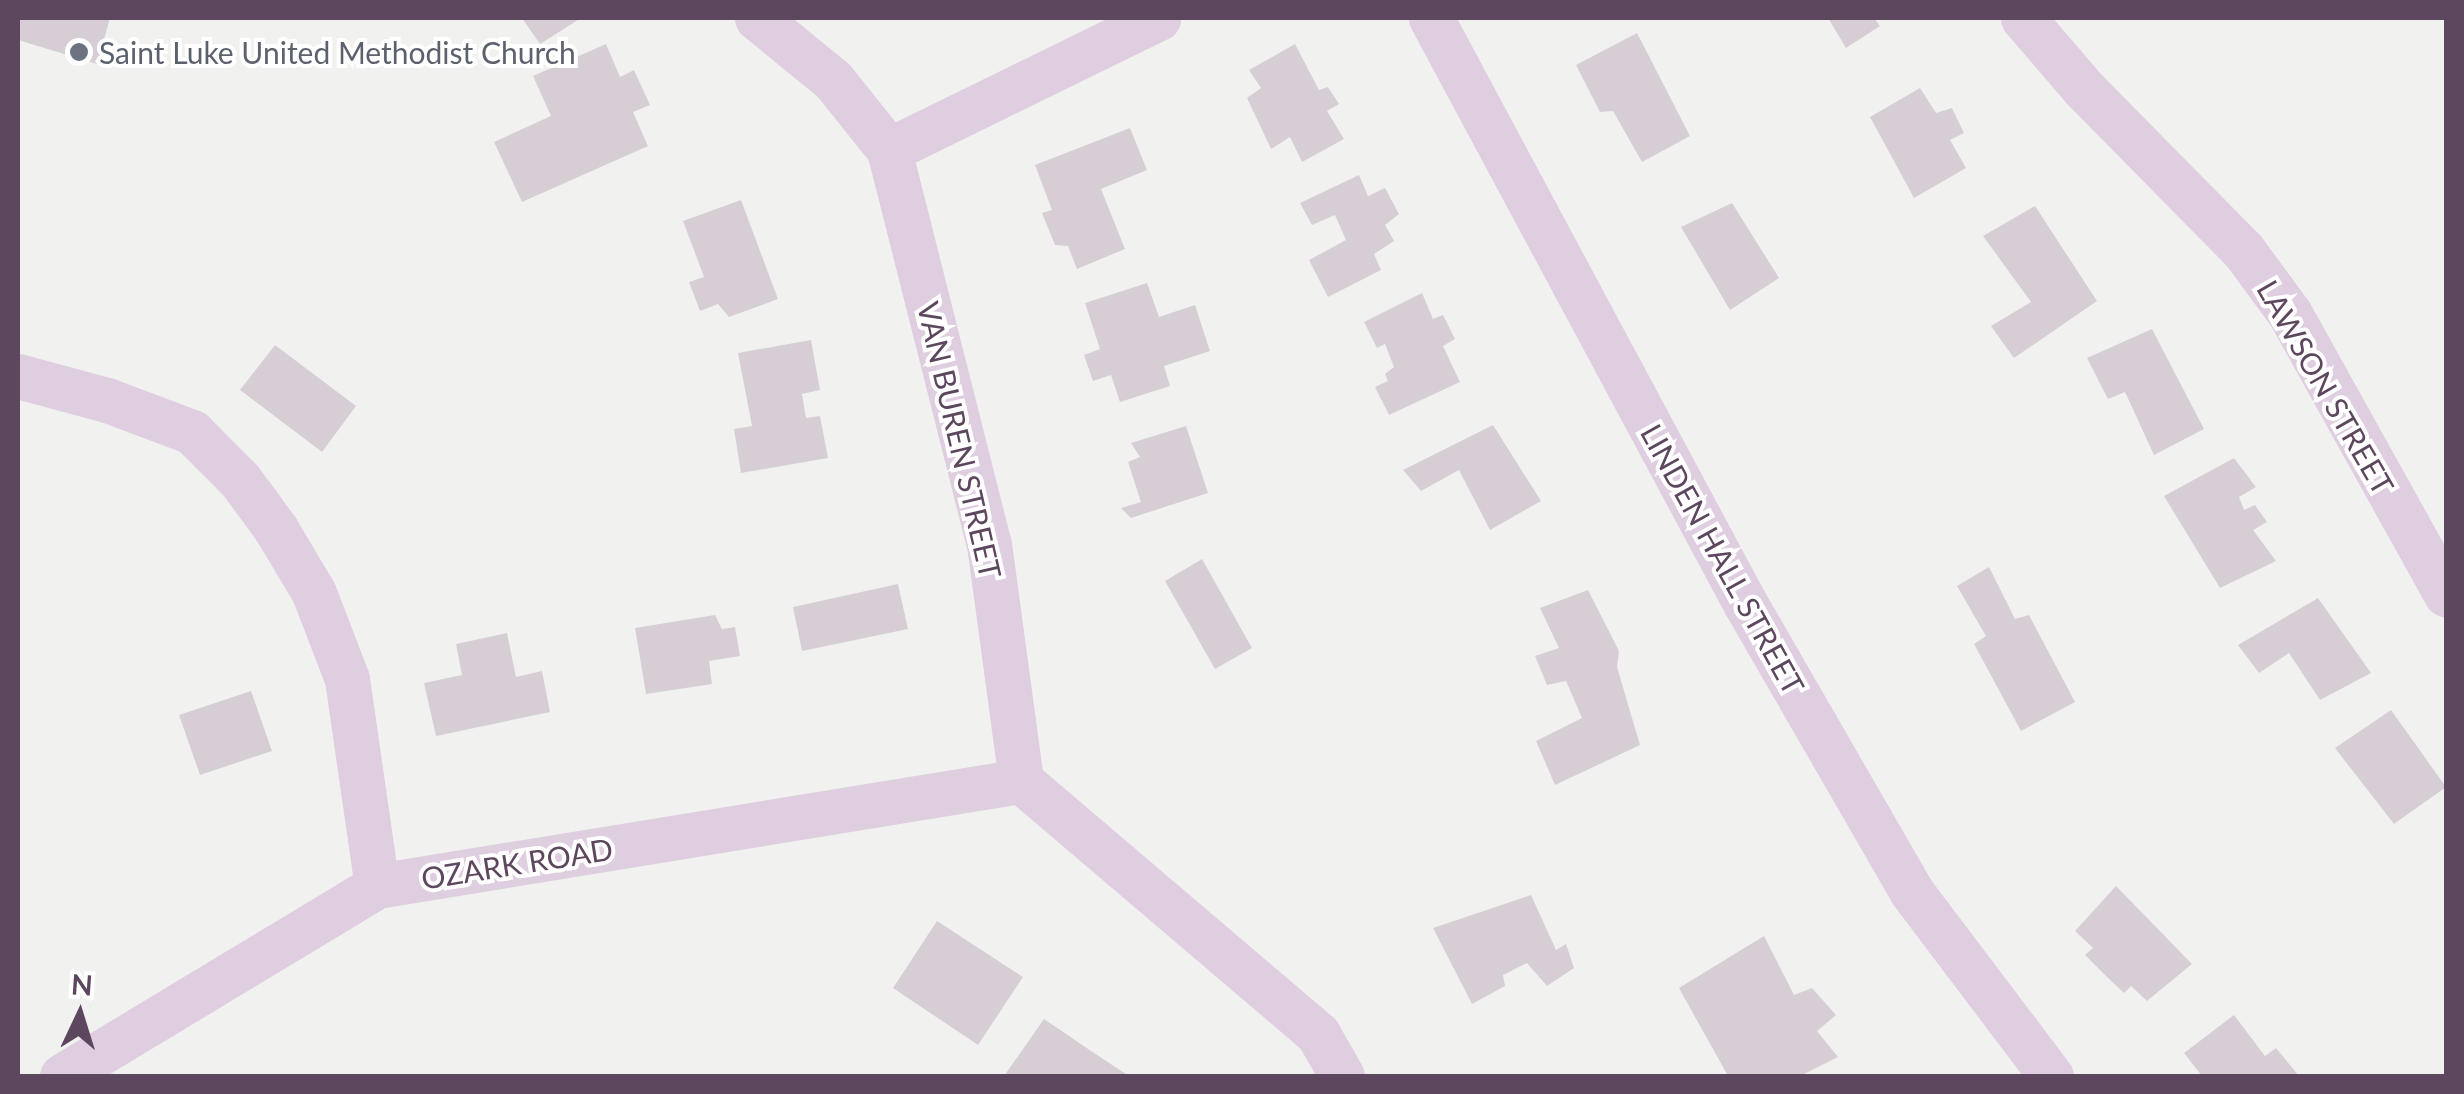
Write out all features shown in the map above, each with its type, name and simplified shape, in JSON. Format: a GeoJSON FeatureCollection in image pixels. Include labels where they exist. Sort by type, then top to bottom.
{"type":"FeatureCollection","features":[{"type":"Feature","properties":{"kind":"street","name":"VAN BUREN STREET"},"geometry":{"type":"LineString","coordinates":[[758,18],[833,80],[889,150],[989,544],[1021,781]]}},
{"type":"Feature","properties":{"kind":"street"},"geometry":{"type":"LineString","coordinates":[[889,150],[1158,18]]}},
{"type":"Feature","properties":{"kind":"street","name":"LINDEN HALL STREET"},"geometry":{"type":"LineString","coordinates":[[1431,18],[1745,603],[1911,891],[2051,1076]]}},
{"type":"Feature","properties":{"kind":"street","name":"LAWSON STREET"},"geometry":{"type":"LineString","coordinates":[[2023,18],[2084,89],[2243,250],[2290,314],[2446,594]]}},
{"type":"Feature","properties":{"kind":"street"},"geometry":{"type":"LineString","coordinates":[[18,376],[107,400],[192,432],[240,480],[276,528],[314,593],[347,679],[377,886]]}},
{"type":"Feature","properties":{"kind":"street"},"geometry":{"type":"LineString","coordinates":[[1021,781],[1318,1034],[1342,1076]]}},
{"type":"Feature","properties":{"kind":"street","name":"OZARK ROAD"},"geometry":{"type":"LineString","coordinates":[[62,1076],[377,886],[1021,781]]}},
{"type":"Feature","properties":{"kind":"building","name":"Saint Luke United Methodist Church"},"geometry":{"type":"Polygon","coordinates":[[[18,18],[110,18],[97,64],[18,40],[18,18]]]}},
{"type":"Feature","properties":{"kind":"building"},"geometry":{"type":"Polygon","coordinates":[[[522,18],[581,18],[540,44],[522,18]]]}},
{"type":"Feature","properties":{"kind":"building"},"geometry":{"type":"Polygon","coordinates":[[[1828,18],[1874,18],[1880,26],[1846,48],[1828,18]]]}},
{"type":"Feature","properties":{"kind":"building"},"geometry":{"type":"Polygon","coordinates":[[[1637,33],[1690,136],[1642,162],[1613,111],[1600,112],[1576,65],[1637,33]]]}},
{"type":"Feature","properties":{"kind":"building"},"geometry":{"type":"Polygon","coordinates":[[[606,44],[620,77],[634,70],[650,105],[633,112],[648,146],[522,202],[494,142],[551,116],[533,76],[606,44]]]}},
{"type":"Feature","properties":{"kind":"building"},"geometry":{"type":"Polygon","coordinates":[[[1295,44],[1319,90],[1328,87],[1339,104],[1327,111],[1344,139],[1302,162],[1290,137],[1271,149],[1247,98],[1261,88],[1249,70],[1295,44]]]}},
{"type":"Feature","properties":{"kind":"building"},"geometry":{"type":"Polygon","coordinates":[[[1920,88],[1936,113],[1952,108],[1964,133],[1950,140],[1966,168],[1914,198],[1870,117],[1920,88]]]}},
{"type":"Feature","properties":{"kind":"building"},"geometry":{"type":"Polygon","coordinates":[[[1130,128],[1147,170],[1101,189],[1125,249],[1077,269],[1068,246],[1055,245],[1042,213],[1052,210],[1035,165],[1130,128]]]}},
{"type":"Feature","properties":{"kind":"building"},"geometry":{"type":"Polygon","coordinates":[[[1359,175],[1368,196],[1385,188],[1399,214],[1385,225],[1394,241],[1374,254],[1381,270],[1328,297],[1309,260],[1346,240],[1335,215],[1312,225],[1300,203],[1359,175]]]}},
{"type":"Feature","properties":{"kind":"building"},"geometry":{"type":"Polygon","coordinates":[[[741,200],[778,299],[729,317],[718,304],[700,311],[689,282],[704,277],[683,221],[741,200]]]}},
{"type":"Feature","properties":{"kind":"building"},"geometry":{"type":"Polygon","coordinates":[[[1732,203],[1779,278],[1730,310],[1681,227],[1732,203]]]}},
{"type":"Feature","properties":{"kind":"building"},"geometry":{"type":"Polygon","coordinates":[[[2035,206],[2097,301],[2014,358],[1991,326],[2031,302],[1983,236],[2035,206]]]}},
{"type":"Feature","properties":{"kind":"building"},"geometry":{"type":"Polygon","coordinates":[[[1147,283],[1159,317],[1195,305],[1210,351],[1164,366],[1170,386],[1120,402],[1111,375],[1093,381],[1084,355],[1100,349],[1085,303],[1147,283]]]}},
{"type":"Feature","properties":{"kind":"building"},"geometry":{"type":"Polygon","coordinates":[[[1422,293],[1433,319],[1443,315],[1455,339],[1443,346],[1460,382],[1389,415],[1375,387],[1388,381],[1385,374],[1394,367],[1385,344],[1377,348],[1364,322],[1422,293]]]}},
{"type":"Feature","properties":{"kind":"building"},"geometry":{"type":"Polygon","coordinates":[[[2152,329],[2204,429],[2154,455],[2125,392],[2108,399],[2087,358],[2152,329]]]}},
{"type":"Feature","properties":{"kind":"building"},"geometry":{"type":"Polygon","coordinates":[[[811,340],[820,390],[802,394],[806,418],[820,416],[828,458],[741,473],[734,429],[752,426],[738,353],[811,340]]]}},
{"type":"Feature","properties":{"kind":"building"},"geometry":{"type":"Polygon","coordinates":[[[275,345],[356,406],[322,452],[240,390],[275,345]]]}},
{"type":"Feature","properties":{"kind":"building"},"geometry":{"type":"Polygon","coordinates":[[[1493,425],[1541,501],[1490,530],[1459,470],[1421,491],[1403,470],[1493,425]]]}},
{"type":"Feature","properties":{"kind":"building"},"geometry":{"type":"Polygon","coordinates":[[[1186,426],[1208,493],[1131,518],[1121,508],[1141,502],[1128,462],[1140,457],[1131,443],[1186,426]]]}},
{"type":"Feature","properties":{"kind":"building"},"geometry":{"type":"Polygon","coordinates":[[[2234,458],[2256,487],[2239,497],[2244,510],[2255,505],[2267,522],[2253,530],[2276,561],[2220,588],[2164,496],[2234,458]]]}},
{"type":"Feature","properties":{"kind":"building"},"geometry":{"type":"Polygon","coordinates":[[[1202,559],[1252,648],[1215,669],[1165,581],[1202,559]]]}},
{"type":"Feature","properties":{"kind":"building"},"geometry":{"type":"Polygon","coordinates":[[[1989,567],[2015,619],[2029,615],[2075,702],[2021,731],[1974,644],[1986,636],[1957,586],[1989,567]]]}},
{"type":"Feature","properties":{"kind":"building"},"geometry":{"type":"Polygon","coordinates":[[[898,584],[908,629],[802,651],[793,607],[898,584]]]}},
{"type":"Feature","properties":{"kind":"building"},"geometry":{"type":"Polygon","coordinates":[[[1588,590],[1619,651],[1617,667],[1640,745],[1555,785],[1536,741],[1582,718],[1566,681],[1547,685],[1535,656],[1559,648],[1540,608],[1588,590]]]}},
{"type":"Feature","properties":{"kind":"building"},"geometry":{"type":"Polygon","coordinates":[[[2318,598],[2371,673],[2320,700],[2289,653],[2259,673],[2238,645],[2318,598]]]}},
{"type":"Feature","properties":{"kind":"building"},"geometry":{"type":"Polygon","coordinates":[[[715,615],[722,629],[735,627],[740,656],[709,661],[712,684],[646,694],[635,628],[715,615]]]}},
{"type":"Feature","properties":{"kind":"building"},"geometry":{"type":"Polygon","coordinates":[[[507,633],[516,677],[542,671],[550,712],[436,736],[424,683],[462,675],[456,644],[507,633]]]}},
{"type":"Feature","properties":{"kind":"building"},"geometry":{"type":"Polygon","coordinates":[[[251,691],[272,751],[200,775],[179,715],[251,691]]]}},
{"type":"Feature","properties":{"kind":"building"},"geometry":{"type":"Polygon","coordinates":[[[2391,710],[2446,787],[2394,824],[2335,748],[2391,710]]]}},
{"type":"Feature","properties":{"kind":"building"},"geometry":{"type":"Polygon","coordinates":[[[2116,886],[2192,964],[2147,1001],[2131,986],[2124,993],[2107,977],[2085,955],[2093,948],[2075,931],[2116,886]]]}},
{"type":"Feature","properties":{"kind":"building"},"geometry":{"type":"Polygon","coordinates":[[[1531,895],[1556,950],[1566,944],[1574,968],[1547,986],[1527,963],[1503,975],[1505,986],[1472,1004],[1433,928],[1531,895]]]}},
{"type":"Feature","properties":{"kind":"building"},"geometry":{"type":"Polygon","coordinates":[[[937,921],[1023,977],[978,1045],[893,988],[937,921]]]}},
{"type":"Feature","properties":{"kind":"building"},"geometry":{"type":"Polygon","coordinates":[[[1764,936],[1794,995],[1812,988],[1836,1015],[1817,1031],[1838,1057],[1800,1076],[1728,1076],[1679,988],[1764,936]]]}},
{"type":"Feature","properties":{"kind":"building"},"geometry":{"type":"Polygon","coordinates":[[[2234,1015],[2265,1056],[2276,1048],[2299,1076],[2202,1076],[2184,1053],[2234,1015]]]}},
{"type":"Feature","properties":{"kind":"building"},"geometry":{"type":"Polygon","coordinates":[[[1044,1019],[1094,1053],[1129,1076],[1004,1076],[1044,1019]]]}},
{"type":"Feature","properties":{"kind":"place","name":"Saint Luke United Methodist Church"},"geometry":{"type":"Point","coordinates":[79,52]}}]}
